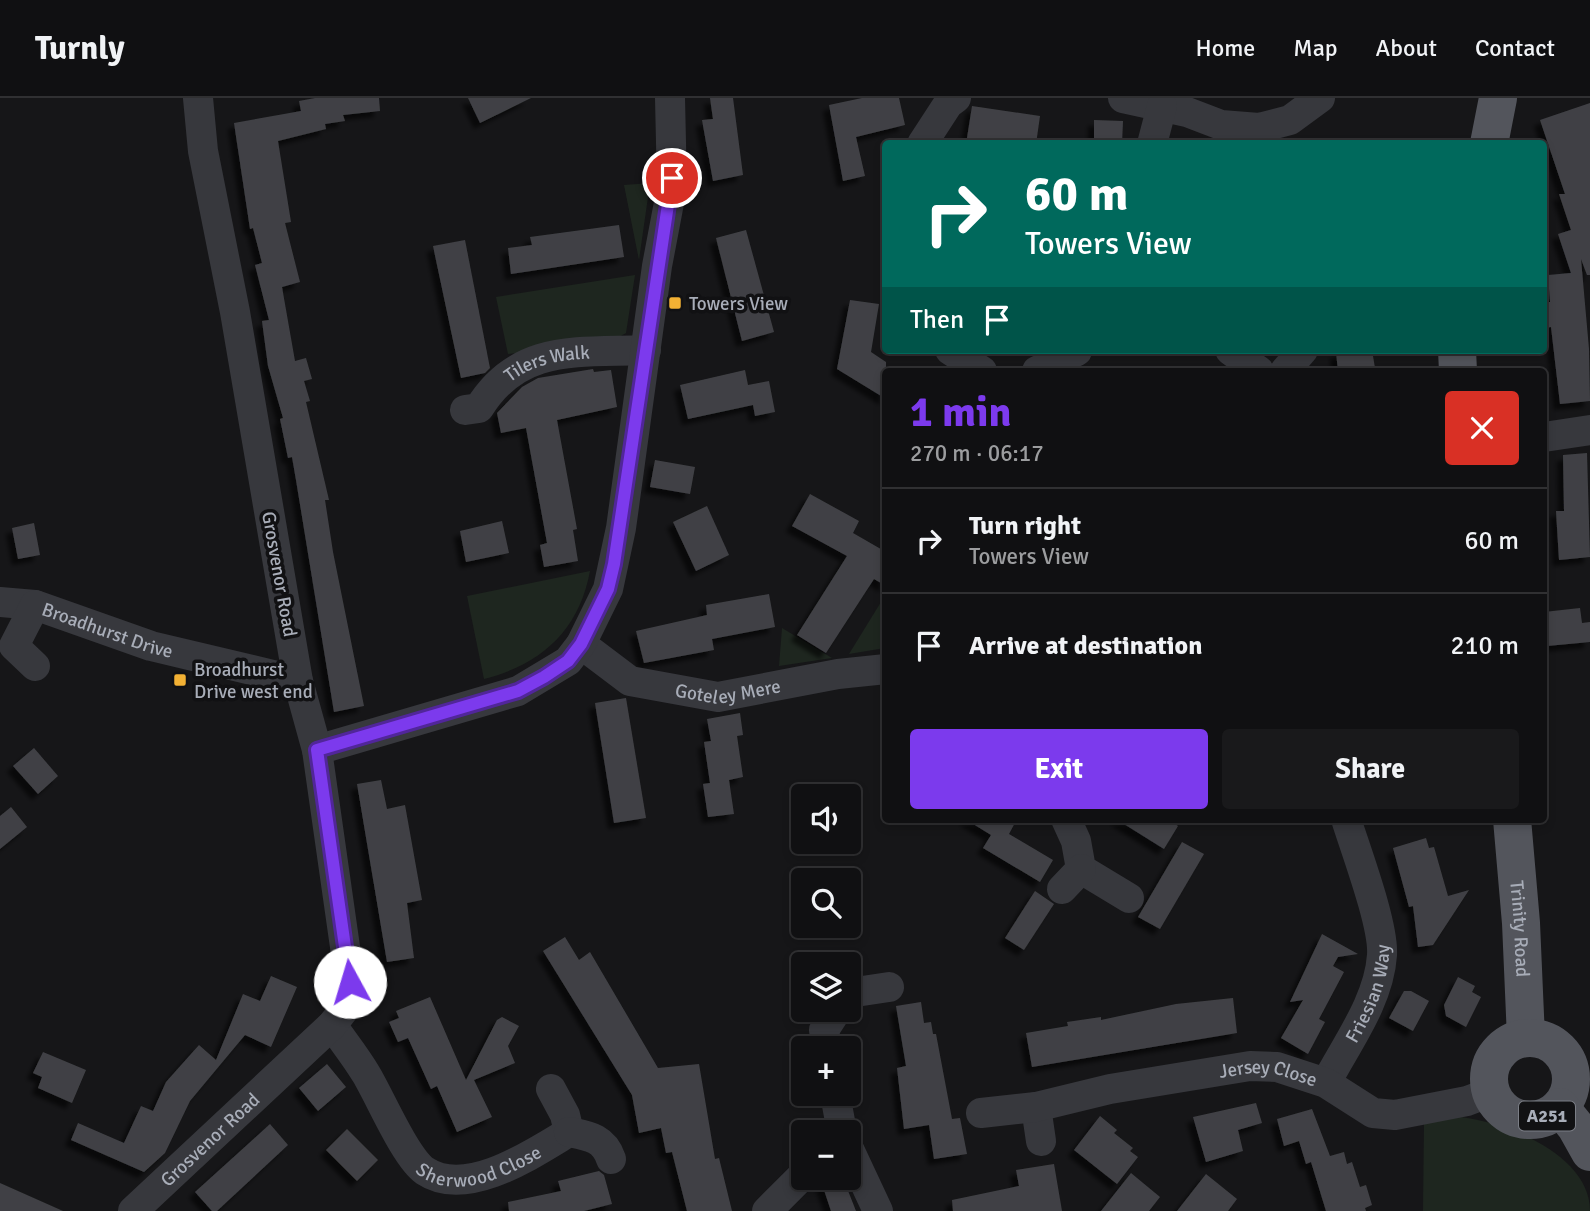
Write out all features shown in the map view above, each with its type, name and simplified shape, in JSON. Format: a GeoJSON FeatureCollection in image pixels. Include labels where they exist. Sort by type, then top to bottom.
{"type":"FeatureCollection","features":[{"type":"Feature","properties":{"kind":"main road"},"geometry":{"type":"LineString","coordinates":[[1490,140],[1498,98]]}},
{"type":"Feature","properties":{"kind":"main road","name":"Trinity Road"},"geometry":{"type":"LineString","coordinates":[[1512,823],[1521,923],[1526,1038]]}},
{"type":"Feature","properties":{"kind":"main road"},"geometry":{"type":"LineString","coordinates":[[1491,1092],[1491,1068],[1496,1057],[1504,1048],[1526,1038]]}},
{"type":"Feature","properties":{"kind":"main road","name":"A251"},"geometry":{"type":"LineString","coordinates":[[1491,1092],[1498,1104],[1521,1119],[1535,1120],[1560,1107],[1571,1085],[1567,1061],[1550,1043],[1526,1038]]}},
{"type":"Feature","properties":{"kind":"main road","name":"A251"},"geometry":{"type":"LineString","coordinates":[[1560,1107],[1577,1127],[1590,1153]]}},
{"type":"Feature","properties":{"kind":"street","name":"Grosvenor Road"},"geometry":{"type":"LineString","coordinates":[[133,1211],[332,1025],[343,1011],[350,982],[317,750],[298,681],[237,325],[203,151],[198,98]]}},
{"type":"Feature","properties":{"kind":"street"},"geometry":{"type":"LineString","coordinates":[[317,750],[518,691],[568,661],[581,644],[603,602],[614,564],[657,266],[672,187],[670,98]]}},
{"type":"Feature","properties":{"kind":"street"},"geometry":{"type":"LineString","coordinates":[[925,140],[948,104],[956,98]]}},
{"type":"Feature","properties":{"kind":"street"},"geometry":{"type":"LineString","coordinates":[[1123,98],[1181,105],[1221,125],[1259,128],[1290,120],[1320,98]]}},
{"type":"Feature","properties":{"kind":"street"},"geometry":{"type":"LineString","coordinates":[[1155,140],[1181,105]]}},
{"type":"Feature","properties":{"kind":"street","name":"Tilers Walk"},"geometry":{"type":"LineString","coordinates":[[465,410],[480,408],[507,373],[537,359],[565,353],[646,350]]}},
{"type":"Feature","properties":{"kind":"street"},"geometry":{"type":"LineString","coordinates":[[956,354],[977,368]]}},
{"type":"Feature","properties":{"kind":"street"},"geometry":{"type":"LineString","coordinates":[[1043,368],[1071,354]]}},
{"type":"Feature","properties":{"kind":"street"},"geometry":{"type":"LineString","coordinates":[[1236,354],[1255,368]]}},
{"type":"Feature","properties":{"kind":"street"},"geometry":{"type":"LineString","coordinates":[[1288,368],[1300,354]]}},
{"type":"Feature","properties":{"kind":"street"},"geometry":{"type":"LineString","coordinates":[[1547,437],[1590,430]]}},
{"type":"Feature","properties":{"kind":"street","name":"Broadhurst Drive"},"geometry":{"type":"LineString","coordinates":[[0,602],[34,605],[151,646],[298,681]]}},
{"type":"Feature","properties":{"kind":"street"},"geometry":{"type":"LineString","coordinates":[[34,605],[7,641],[35,666]]}},
{"type":"Feature","properties":{"kind":"street","name":"Goteley Mere"},"geometry":{"type":"LineString","coordinates":[[581,644],[630,681],[718,697],[838,674],[882,669]]}},
{"type":"Feature","properties":{"kind":"street"},"geometry":{"type":"LineString","coordinates":[[1068,823],[1076,841],[1072,879],[1129,898]]}},
{"type":"Feature","properties":{"kind":"street","name":"Friesian Way"},"geometry":{"type":"LineString","coordinates":[[1326,1083],[1371,997],[1382,954],[1372,905],[1347,823]]}},
{"type":"Feature","properties":{"kind":"street"},"geometry":{"type":"LineString","coordinates":[[861,991],[889,987]]}},
{"type":"Feature","properties":{"kind":"street","name":"Sherwood Close"},"geometry":{"type":"LineString","coordinates":[[332,1025],[365,1071],[415,1160],[434,1175],[446,1179],[479,1176],[507,1168],[569,1132],[565,1114],[551,1089]]}},
{"type":"Feature","properties":{"kind":"street","name":"Jersey Close"},"geometry":{"type":"LineString","coordinates":[[981,1113],[1036,1107],[1110,1089],[1250,1066],[1277,1068],[1326,1083],[1373,1113],[1395,1115],[1467,1101],[1491,1092]]}},
{"type":"Feature","properties":{"kind":"street"},"geometry":{"type":"LineString","coordinates":[[1036,1107],[1041,1141]]}},
{"type":"Feature","properties":{"kind":"street"},"geometry":{"type":"LineString","coordinates":[[569,1132],[593,1136],[601,1142],[611,1159]]}},
{"type":"Feature","properties":{"kind":"street"},"geometry":{"type":"LineString","coordinates":[[861,1175],[878,1211]]}},
{"type":"Feature","properties":{"kind":"street"},"geometry":{"type":"LineString","coordinates":[[767,1211],[791,1187]]}},
{"type":"Feature","properties":{"kind":"shaded area"},"geometry":{"type":"Polygon","coordinates":[[[650,183],[639,260],[624,185],[650,183]]]}},
{"type":"Feature","properties":{"kind":"shaded area"},"geometry":{"type":"Polygon","coordinates":[[[635,275],[626,333],[599,344],[568,350],[508,354],[496,297],[635,275]]]}},
{"type":"Feature","properties":{"kind":"shaded area"},"geometry":{"type":"Polygon","coordinates":[[[590,571],[577,611],[555,642],[523,664],[484,679],[467,596],[590,571]]]}},
{"type":"Feature","properties":{"kind":"shaded area"},"geometry":{"type":"Polygon","coordinates":[[[881,602],[882,648],[849,654],[881,602]]]}},
{"type":"Feature","properties":{"kind":"shaded area"},"geometry":{"type":"Polygon","coordinates":[[[782,628],[832,658],[779,666],[782,628]]]}},
{"type":"Feature","properties":{"kind":"shaded area"},"geometry":{"type":"Polygon","coordinates":[[[1449,1116],[1491,1123],[1538,1142],[1575,1172],[1586,1190],[1590,1211],[1423,1211],[1424,1123],[1449,1116]]]}},
{"type":"Feature","properties":{"kind":"building"},"geometry":{"type":"Polygon","coordinates":[[[315,98],[379,98],[380,111],[343,115],[345,121],[325,124],[326,129],[278,141],[291,222],[285,223],[300,282],[282,287],[295,361],[306,358],[312,379],[304,381],[310,401],[306,402],[329,500],[325,500],[333,552],[364,706],[334,712],[292,457],[288,458],[280,419],[283,418],[268,366],[262,321],[269,320],[255,265],[262,263],[253,228],[250,229],[234,123],[301,111],[299,101],[315,98]]]}},
{"type":"Feature","properties":{"kind":"building"},"geometry":{"type":"Polygon","coordinates":[[[468,98],[531,98],[480,123],[468,98]]]}},
{"type":"Feature","properties":{"kind":"building"},"geometry":{"type":"Polygon","coordinates":[[[710,98],[733,98],[743,175],[713,181],[702,120],[713,119],[710,98]]]}},
{"type":"Feature","properties":{"kind":"building"},"geometry":{"type":"Polygon","coordinates":[[[862,98],[899,98],[905,125],[856,137],[865,176],[843,181],[829,105],[862,98]]]}},
{"type":"Feature","properties":{"kind":"building"},"geometry":{"type":"Polygon","coordinates":[[[1590,103],[1590,275],[1587,275],[1581,259],[1589,349],[1590,401],[1560,404],[1551,327],[1547,328],[1547,302],[1550,302],[1548,275],[1571,273],[1558,234],[1571,230],[1559,194],[1565,194],[1540,120],[1590,103]]]}},
{"type":"Feature","properties":{"kind":"building"},"geometry":{"type":"Polygon","coordinates":[[[972,106],[1040,116],[1037,140],[967,138],[972,106]]]}},
{"type":"Feature","properties":{"kind":"building"},"geometry":{"type":"Polygon","coordinates":[[[1094,120],[1123,121],[1122,140],[1094,140],[1094,120]]]}},
{"type":"Feature","properties":{"kind":"building"},"geometry":{"type":"Polygon","coordinates":[[[619,225],[624,257],[511,274],[508,248],[532,245],[530,237],[619,225]]]}},
{"type":"Feature","properties":{"kind":"building"},"geometry":{"type":"Polygon","coordinates":[[[746,230],[774,332],[742,341],[716,238],[746,230]]]}},
{"type":"Feature","properties":{"kind":"building"},"geometry":{"type":"Polygon","coordinates":[[[465,240],[490,368],[485,373],[461,378],[433,246],[465,240]]]}},
{"type":"Feature","properties":{"kind":"building"},"geometry":{"type":"Polygon","coordinates":[[[850,300],[879,304],[871,352],[886,362],[886,368],[882,368],[882,397],[837,369],[850,300]]]}},
{"type":"Feature","properties":{"kind":"building"},"geometry":{"type":"Polygon","coordinates":[[[1336,354],[1373,354],[1375,368],[1338,368],[1336,354]]]}},
{"type":"Feature","properties":{"kind":"building"},"geometry":{"type":"Polygon","coordinates":[[[593,369],[594,372],[611,370],[617,407],[557,420],[577,529],[573,530],[578,561],[544,567],[540,545],[547,543],[526,428],[501,433],[497,413],[522,387],[538,378],[593,369]]]}},
{"type":"Feature","properties":{"kind":"building"},"geometry":{"type":"Polygon","coordinates":[[[745,370],[748,385],[769,381],[775,412],[755,416],[753,405],[688,419],[680,385],[745,370]]]}},
{"type":"Feature","properties":{"kind":"building"},"geometry":{"type":"Polygon","coordinates":[[[1587,453],[1590,557],[1559,560],[1556,511],[1564,511],[1563,455],[1587,453]]]}},
{"type":"Feature","properties":{"kind":"building"},"geometry":{"type":"Polygon","coordinates":[[[655,460],[695,467],[690,494],[650,487],[655,460]]]}},
{"type":"Feature","properties":{"kind":"building"},"geometry":{"type":"Polygon","coordinates":[[[810,494],[859,521],[853,533],[882,550],[882,584],[874,579],[826,653],[797,635],[847,556],[792,526],[810,494]]]}},
{"type":"Feature","properties":{"kind":"building"},"geometry":{"type":"Polygon","coordinates":[[[707,506],[729,555],[696,571],[673,522],[707,506]]]}},
{"type":"Feature","properties":{"kind":"building"},"geometry":{"type":"Polygon","coordinates":[[[502,521],[509,553],[466,562],[460,531],[502,521]]]}},
{"type":"Feature","properties":{"kind":"building"},"geometry":{"type":"Polygon","coordinates":[[[34,523],[40,555],[18,559],[12,528],[34,523]]]}},
{"type":"Feature","properties":{"kind":"building"},"geometry":{"type":"Polygon","coordinates":[[[769,594],[775,627],[712,639],[714,650],[644,663],[636,631],[707,615],[706,605],[769,594]]]}},
{"type":"Feature","properties":{"kind":"building"},"geometry":{"type":"Polygon","coordinates":[[[1580,608],[1582,623],[1590,622],[1590,642],[1547,646],[1547,612],[1580,608]]]}},
{"type":"Feature","properties":{"kind":"building"},"geometry":{"type":"Polygon","coordinates":[[[626,698],[646,818],[614,823],[595,703],[626,698]]]}},
{"type":"Feature","properties":{"kind":"building"},"geometry":{"type":"Polygon","coordinates":[[[740,713],[743,735],[737,736],[743,777],[729,780],[734,814],[708,817],[703,784],[710,783],[704,742],[711,741],[707,719],[740,713]]]}},
{"type":"Feature","properties":{"kind":"building"},"geometry":{"type":"Polygon","coordinates":[[[34,748],[58,776],[38,794],[13,766],[34,748]]]}},
{"type":"Feature","properties":{"kind":"building"},"geometry":{"type":"Polygon","coordinates":[[[381,780],[387,809],[405,805],[422,900],[407,903],[414,958],[387,962],[357,784],[381,780]]]}},
{"type":"Feature","properties":{"kind":"building"},"geometry":{"type":"Polygon","coordinates":[[[11,807],[27,827],[0,849],[0,816],[11,807]]]}},
{"type":"Feature","properties":{"kind":"building"},"geometry":{"type":"Polygon","coordinates":[[[972,823],[1015,823],[1009,834],[1053,860],[1040,882],[983,848],[991,835],[972,823]]]}},
{"type":"Feature","properties":{"kind":"building"},"geometry":{"type":"Polygon","coordinates":[[[1122,823],[1174,823],[1178,826],[1164,849],[1122,823]]]}},
{"type":"Feature","properties":{"kind":"building"},"geometry":{"type":"Polygon","coordinates":[[[1426,838],[1429,848],[1434,847],[1448,896],[1469,890],[1433,945],[1418,947],[1413,906],[1409,907],[1393,848],[1426,838]]]}},
{"type":"Feature","properties":{"kind":"building"},"geometry":{"type":"Polygon","coordinates":[[[1182,842],[1204,854],[1160,929],[1138,917],[1182,842]]]}},
{"type":"Feature","properties":{"kind":"building"},"geometry":{"type":"Polygon","coordinates":[[[1035,891],[1054,904],[1024,950],[1005,938],[1035,891]]]}},
{"type":"Feature","properties":{"kind":"building"},"geometry":{"type":"Polygon","coordinates":[[[1322,934],[1358,954],[1338,957],[1333,966],[1344,972],[1319,1019],[1325,1022],[1308,1054],[1281,1038],[1303,1000],[1290,1002],[1322,934]]]}},
{"type":"Feature","properties":{"kind":"building"},"geometry":{"type":"Polygon","coordinates":[[[565,937],[579,960],[590,952],[658,1068],[699,1064],[715,1159],[719,1158],[732,1211],[687,1211],[672,1152],[666,1153],[661,1128],[639,1133],[632,1095],[543,951],[565,937]]]}},
{"type":"Feature","properties":{"kind":"building"},"geometry":{"type":"Polygon","coordinates":[[[271,976],[297,987],[271,1047],[245,1035],[190,1101],[165,1153],[144,1172],[71,1140],[78,1123],[124,1143],[141,1106],[153,1111],[166,1082],[199,1045],[216,1060],[243,994],[260,1001],[271,976]]]}},
{"type":"Feature","properties":{"kind":"building"},"geometry":{"type":"Polygon","coordinates":[[[1458,977],[1475,986],[1472,992],[1481,997],[1466,1027],[1446,1016],[1444,1005],[1458,977]]]}},
{"type":"Feature","properties":{"kind":"building"},"geometry":{"type":"Polygon","coordinates":[[[1404,991],[1411,991],[1429,1001],[1413,1031],[1389,1018],[1404,991]]]}},
{"type":"Feature","properties":{"kind":"building"},"geometry":{"type":"Polygon","coordinates":[[[430,997],[466,1080],[497,1020],[502,1017],[519,1026],[508,1046],[515,1063],[474,1080],[492,1117],[457,1132],[437,1086],[431,1089],[408,1038],[398,1042],[389,1022],[399,1018],[396,1011],[430,997]]]}},
{"type":"Feature","properties":{"kind":"building"},"geometry":{"type":"Polygon","coordinates":[[[1233,998],[1237,1033],[1032,1067],[1026,1033],[1068,1026],[1067,1022],[1101,1017],[1101,1020],[1176,1004],[1233,998]]]}},
{"type":"Feature","properties":{"kind":"building"},"geometry":{"type":"Polygon","coordinates":[[[921,1002],[924,1023],[931,1022],[933,1034],[936,1034],[952,1119],[960,1118],[967,1154],[934,1159],[929,1125],[904,1129],[897,1068],[906,1066],[896,1006],[921,1002]]]}},
{"type":"Feature","properties":{"kind":"building"},"geometry":{"type":"Polygon","coordinates":[[[43,1052],[86,1070],[72,1103],[38,1088],[42,1077],[33,1073],[43,1052]]]}},
{"type":"Feature","properties":{"kind":"building"},"geometry":{"type":"Polygon","coordinates":[[[327,1064],[346,1087],[318,1111],[299,1088],[327,1064]]]}},
{"type":"Feature","properties":{"kind":"building"},"geometry":{"type":"Polygon","coordinates":[[[1256,1103],[1262,1123],[1238,1130],[1243,1151],[1206,1162],[1193,1117],[1256,1103]]]}},
{"type":"Feature","properties":{"kind":"building"},"geometry":{"type":"Polygon","coordinates":[[[1312,1109],[1330,1156],[1344,1152],[1347,1164],[1352,1162],[1360,1187],[1366,1185],[1372,1205],[1365,1208],[1366,1211],[1326,1211],[1311,1162],[1306,1164],[1299,1141],[1284,1146],[1277,1119],[1312,1109]]]}},
{"type":"Feature","properties":{"kind":"building"},"geometry":{"type":"Polygon","coordinates":[[[1100,1116],[1117,1130],[1114,1133],[1133,1148],[1130,1151],[1138,1157],[1117,1184],[1074,1150],[1100,1116]]]}},
{"type":"Feature","properties":{"kind":"building"},"geometry":{"type":"Polygon","coordinates":[[[270,1124],[288,1145],[217,1211],[212,1211],[195,1192],[270,1124]]]}},
{"type":"Feature","properties":{"kind":"building"},"geometry":{"type":"Polygon","coordinates":[[[347,1129],[378,1160],[357,1181],[326,1150],[347,1129]]]}},
{"type":"Feature","properties":{"kind":"building"},"geometry":{"type":"Polygon","coordinates":[[[1054,1164],[1062,1211],[953,1211],[952,1200],[1019,1186],[1016,1170],[1054,1164]]]}},
{"type":"Feature","properties":{"kind":"building"},"geometry":{"type":"Polygon","coordinates":[[[599,1171],[604,1175],[612,1204],[584,1211],[509,1211],[508,1202],[561,1191],[558,1181],[599,1171]]]}},
{"type":"Feature","properties":{"kind":"building"},"geometry":{"type":"Polygon","coordinates":[[[1131,1173],[1160,1197],[1149,1211],[1101,1211],[1131,1173]]]}},
{"type":"Feature","properties":{"kind":"building"},"geometry":{"type":"Polygon","coordinates":[[[1206,1174],[1237,1199],[1228,1211],[1177,1211],[1206,1174]]]}},
{"type":"Feature","properties":{"kind":"building"},"geometry":{"type":"Polygon","coordinates":[[[0,1183],[63,1211],[0,1211],[0,1183]]]}},
{"type":"Feature","properties":{"kind":"building"},"geometry":{"type":"Polygon","coordinates":[[[824,1190],[848,1190],[856,1211],[831,1211],[824,1190]]]}},
{"type":"Feature","properties":{"kind":"place","name":"Towers View"},"geometry":{"type":"Point","coordinates":[675,303]}},
{"type":"Feature","properties":{"kind":"place","name":"Broadhurst Drive west end"},"geometry":{"type":"Point","coordinates":[180,680]}},
{"type":"Feature","properties":{"kind":"route"},"geometry":{"type":"LineString","coordinates":[[350,982],[317,750],[518,691],[568,661],[581,644],[608,589],[614,564],[672,178]]}}]}
